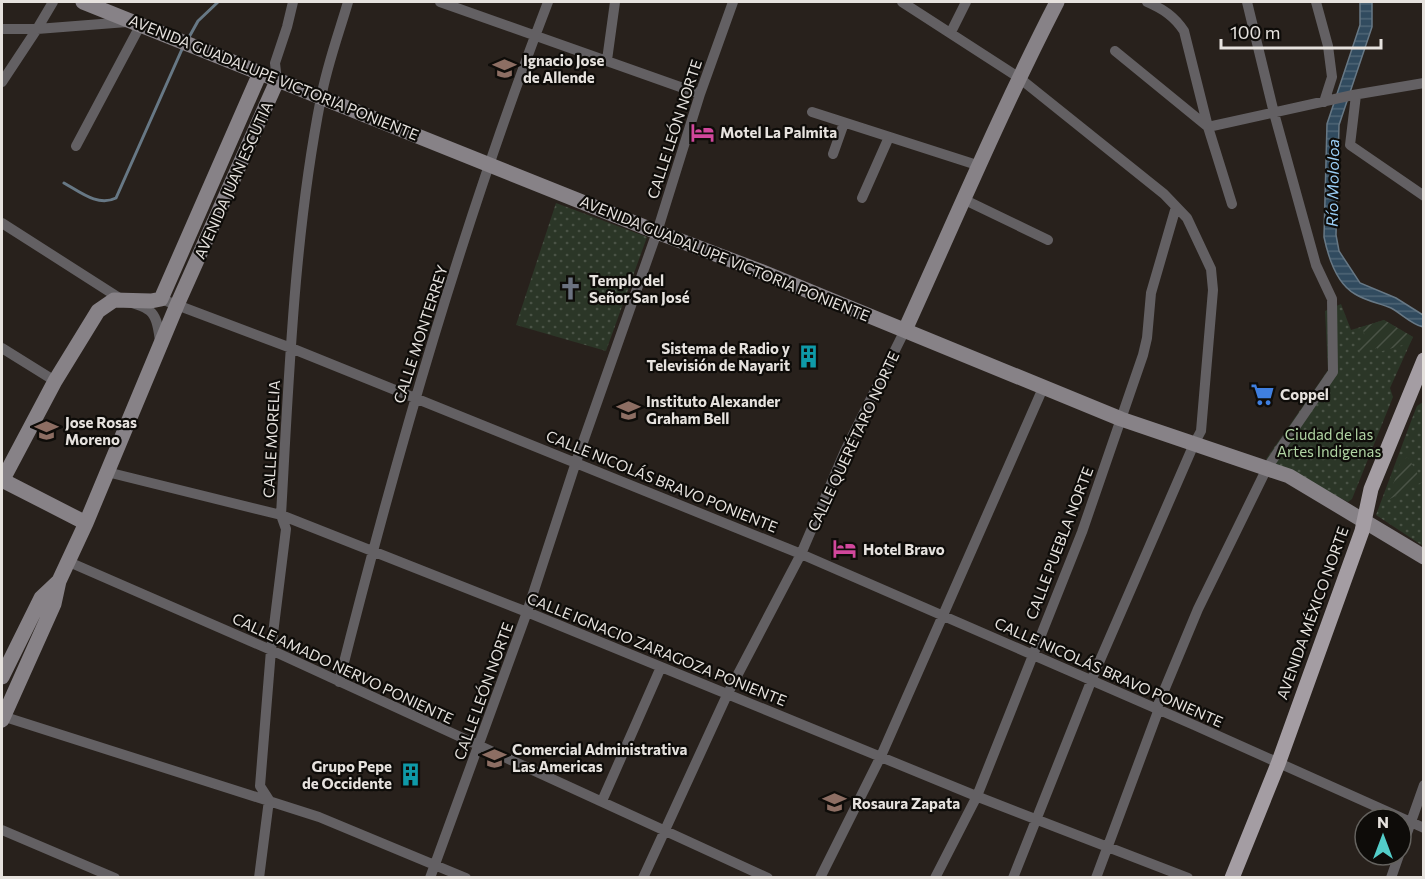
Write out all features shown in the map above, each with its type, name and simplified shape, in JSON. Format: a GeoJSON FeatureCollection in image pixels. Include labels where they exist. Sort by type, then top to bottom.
{"type":"FeatureCollection","features":[{"type":"Feature","properties":{"kind":"main road","name":"AVENIDA GUADALUPE VICTORIA PONIENTE"},"geometry":{"type":"LineString","coordinates":[[83,2],[760,271],[1121,419],[1288,476],[1424,557]]}},
{"type":"Feature","properties":{"kind":"main road","name":"CALLE QUERÉTARO NORTE"},"geometry":{"type":"LineString","coordinates":[[905,330],[1018,77],[1057,2]]}},
{"type":"Feature","properties":{"kind":"main road","name":"AVENIDA JUAN ESCUTIA"},"geometry":{"type":"LineString","coordinates":[[161,298],[260,73]]}},
{"type":"Feature","properties":{"kind":"main road","name":"AVENIDA JUAN ESCUTIA"},"geometry":{"type":"LineString","coordinates":[[2,718],[54,604],[59,581],[86,523],[177,305],[277,81]]}},
{"type":"Feature","properties":{"kind":"main road"},"geometry":{"type":"LineString","coordinates":[[86,523],[2,480],[55,381],[98,311],[114,300],[154,301],[161,298]]}},
{"type":"Feature","properties":{"kind":"main road","name":"AVENIDA MÉXICO NORTE"},"geometry":{"type":"LineString","coordinates":[[1232,878],[1278,764],[1364,520],[1371,489],[1424,360]]}},
{"type":"Feature","properties":{"kind":"main road","name":"AVENIDA JUAN ESCUTIA"},"geometry":{"type":"LineString","coordinates":[[2,677],[41,598],[59,581]]}},
{"type":"Feature","properties":{"kind":"street"},"geometry":{"type":"LineString","coordinates":[[2,82],[38,29],[52,2]]}},
{"type":"Feature","properties":{"kind":"street"},"geometry":{"type":"LineString","coordinates":[[277,81],[275,63],[293,2]]}},
{"type":"Feature","properties":{"kind":"street","name":"CALLE MORELIA"},"geometry":{"type":"LineString","coordinates":[[259,878],[269,800],[260,786],[271,650],[286,529],[281,514],[300,244],[321,96],[348,2]]}},
{"type":"Feature","properties":{"kind":"street"},"geometry":{"type":"LineString","coordinates":[[440,2],[700,94]]}},
{"type":"Feature","properties":{"kind":"street","name":"CALLE MONTERREY"},"geometry":{"type":"LineString","coordinates":[[339,682],[414,398],[490,164],[548,2]]}},
{"type":"Feature","properties":{"kind":"street"},"geometry":{"type":"LineString","coordinates":[[607,60],[615,2]]}},
{"type":"Feature","properties":{"kind":"street","name":"CALLE LEÓN NORTE"},"geometry":{"type":"LineString","coordinates":[[430,878],[527,612],[576,462],[657,232],[700,94],[733,2]]}},
{"type":"Feature","properties":{"kind":"street"},"geometry":{"type":"LineString","coordinates":[[902,2],[1018,77],[1164,194],[1187,219],[1211,269],[1214,290],[1201,431],[1093,681],[1035,819],[1013,878]]}},
{"type":"Feature","properties":{"kind":"street"},"geometry":{"type":"LineString","coordinates":[[951,32],[966,2]]}},
{"type":"Feature","properties":{"kind":"street"},"geometry":{"type":"LineString","coordinates":[[1147,2],[1161,8],[1176,20],[1184,31],[1208,127],[1232,204]]}},
{"type":"Feature","properties":{"kind":"street"},"geometry":{"type":"LineString","coordinates":[[1096,878],[1157,709],[1197,609],[1268,468],[1333,372],[1332,298],[1316,265],[1274,113],[1247,2]]}},
{"type":"Feature","properties":{"kind":"street"},"geometry":{"type":"LineString","coordinates":[[1316,2],[1328,46],[1332,77],[1326,101]]}},
{"type":"Feature","properties":{"kind":"street"},"geometry":{"type":"LineString","coordinates":[[2,29],[38,29],[138,22]]}},
{"type":"Feature","properties":{"kind":"street"},"geometry":{"type":"LineString","coordinates":[[76,146],[138,22]]}},
{"type":"Feature","properties":{"kind":"street"},"geometry":{"type":"LineString","coordinates":[[1115,51],[1208,127]]}},
{"type":"Feature","properties":{"kind":"street"},"geometry":{"type":"LineString","coordinates":[[260,73],[275,63]]}},
{"type":"Feature","properties":{"kind":"street"},"geometry":{"type":"LineString","coordinates":[[1208,127],[1354,95],[1424,83]]}},
{"type":"Feature","properties":{"kind":"street"},"geometry":{"type":"LineString","coordinates":[[1354,95],[1350,145],[1424,196]]}},
{"type":"Feature","properties":{"kind":"street"},"geometry":{"type":"LineString","coordinates":[[812,112],[980,166]]}},
{"type":"Feature","properties":{"kind":"street"},"geometry":{"type":"LineString","coordinates":[[833,154],[844,123]]}},
{"type":"Feature","properties":{"kind":"street"},"geometry":{"type":"LineString","coordinates":[[862,198],[889,137]]}},
{"type":"Feature","properties":{"kind":"street"},"geometry":{"type":"LineString","coordinates":[[965,200],[1048,240]]}},
{"type":"Feature","properties":{"kind":"street","name":"CALLE PUEBLA NORTE"},"geometry":{"type":"LineString","coordinates":[[935,878],[977,796],[1082,532],[1143,355],[1151,293],[1176,207]]}},
{"type":"Feature","properties":{"kind":"street"},"geometry":{"type":"LineString","coordinates":[[2,223],[124,301],[145,306],[153,314],[159,328],[160,346]]}},
{"type":"Feature","properties":{"kind":"street","name":"CALLE NICOLÁS BRAVO PONIENTE"},"geometry":{"type":"LineString","coordinates":[[161,298],[291,348],[801,554],[1377,807]]}},
{"type":"Feature","properties":{"kind":"street","name":"CALLE QUERÉTARO NORTE"},"geometry":{"type":"LineString","coordinates":[[643,878],[727,695],[801,554],[845,451],[905,330]]}},
{"type":"Feature","properties":{"kind":"street"},"geometry":{"type":"LineString","coordinates":[[2,348],[55,381]]}},
{"type":"Feature","properties":{"kind":"street"},"geometry":{"type":"LineString","coordinates":[[820,878],[881,756],[1043,388]]}},
{"type":"Feature","properties":{"kind":"street","name":"CALLE IGNACIO ZARAGOZA PONIENTE"},"geometry":{"type":"LineString","coordinates":[[106,472],[281,514],[977,796],[1188,878]]}},
{"type":"Feature","properties":{"kind":"street","name":"CALLE AMADO NERVO PONIENTE"},"geometry":{"type":"LineString","coordinates":[[69,562],[271,650],[768,878]]}},
{"type":"Feature","properties":{"kind":"street"},"geometry":{"type":"LineString","coordinates":[[602,801],[661,668]]}},
{"type":"Feature","properties":{"kind":"street"},"geometry":{"type":"LineString","coordinates":[[2,718],[319,817],[466,878]]}},
{"type":"Feature","properties":{"kind":"street"},"geometry":{"type":"LineString","coordinates":[[1413,816],[1424,785]]}},
{"type":"Feature","properties":{"kind":"street"},"geometry":{"type":"LineString","coordinates":[[2,830],[115,878]]}},
{"type":"Feature","properties":{"kind":"green space"},"geometry":{"type":"Polygon","coordinates":[[[556,203],[647,237],[606,351],[516,325],[556,203]]]}},
{"type":"Feature","properties":{"kind":"green space","name":"Ciudad de las Artes Indigenas"},"geometry":{"type":"Polygon","coordinates":[[[1341,304],[1351,330],[1384,320],[1413,337],[1390,388],[1393,397],[1352,499],[1348,502],[1266,459],[1328,370],[1325,311],[1341,304]]]}},
{"type":"Feature","properties":{"kind":"green space"},"geometry":{"type":"Polygon","coordinates":[[[1384,320],[1413,337],[1410,343],[1379,352],[1377,348],[1360,353],[1356,342],[1366,339],[1362,327],[1384,320]]]}},
{"type":"Feature","properties":{"kind":"green space","name":"Ciudad de las Artes Indigenas"},"geometry":{"type":"Polygon","coordinates":[[[1423,402],[1423,546],[1376,515],[1417,406],[1423,402]]]}},
{"type":"Feature","properties":{"kind":"green space"},"geometry":{"type":"Polygon","coordinates":[[[1408,457],[1422,482],[1388,500],[1401,461],[1408,457]]]}},
{"type":"Feature","properties":{"kind":"water","name":"Río Mololoa"},"geometry":{"type":"Polygon","coordinates":[[[1360,2],[1372,2],[1372,27],[1339,125],[1336,235],[1339,251],[1360,283],[1396,298],[1423,315],[1423,327],[1391,308],[1355,294],[1343,284],[1334,269],[1324,237],[1327,124],[1360,25],[1360,2]]]}},
{"type":"Feature","properties":{"kind":"waterway"},"geometry":{"type":"LineString","coordinates":[[188,39],[198,21],[218,2]]}},
{"type":"Feature","properties":{"kind":"waterway"},"geometry":{"type":"LineString","coordinates":[[64,183],[96,200],[116,198],[183,47]]}},
{"type":"Feature","properties":{"kind":"place","name":"Ignacio Jose de Allende"},"geometry":{"type":"Point","coordinates":[505,69]}},
{"type":"Feature","properties":{"kind":"place","name":"Motel La Palmita"},"geometry":{"type":"Point","coordinates":[702,132]}},
{"type":"Feature","properties":{"kind":"place","name":"Templo del Señor San José"},"geometry":{"type":"Point","coordinates":[571,289]}},
{"type":"Feature","properties":{"kind":"place","name":"Sistema de Radio y Televisión de Nayarit"},"geometry":{"type":"Point","coordinates":[808,357]}},
{"type":"Feature","properties":{"kind":"place","name":"Coppel"},"geometry":{"type":"Point","coordinates":[1262,394]}},
{"type":"Feature","properties":{"kind":"place","name":"Instituto Alexander Graham Bell"},"geometry":{"type":"Point","coordinates":[628,410]}},
{"type":"Feature","properties":{"kind":"place","name":"Jose Rosas Moreno"},"geometry":{"type":"Point","coordinates":[47,431]}},
{"type":"Feature","properties":{"kind":"place","name":"Hotel Bravo"},"geometry":{"type":"Point","coordinates":[845,549]}},
{"type":"Feature","properties":{"kind":"place","name":"Comercial Administrativa Las Americas"},"geometry":{"type":"Point","coordinates":[494,758]}},
{"type":"Feature","properties":{"kind":"place","name":"Grupo Pepe de Occidente"},"geometry":{"type":"Point","coordinates":[410,775]}},
{"type":"Feature","properties":{"kind":"place","name":"Rosaura Zapata"},"geometry":{"type":"Point","coordinates":[834,803]}}]}
